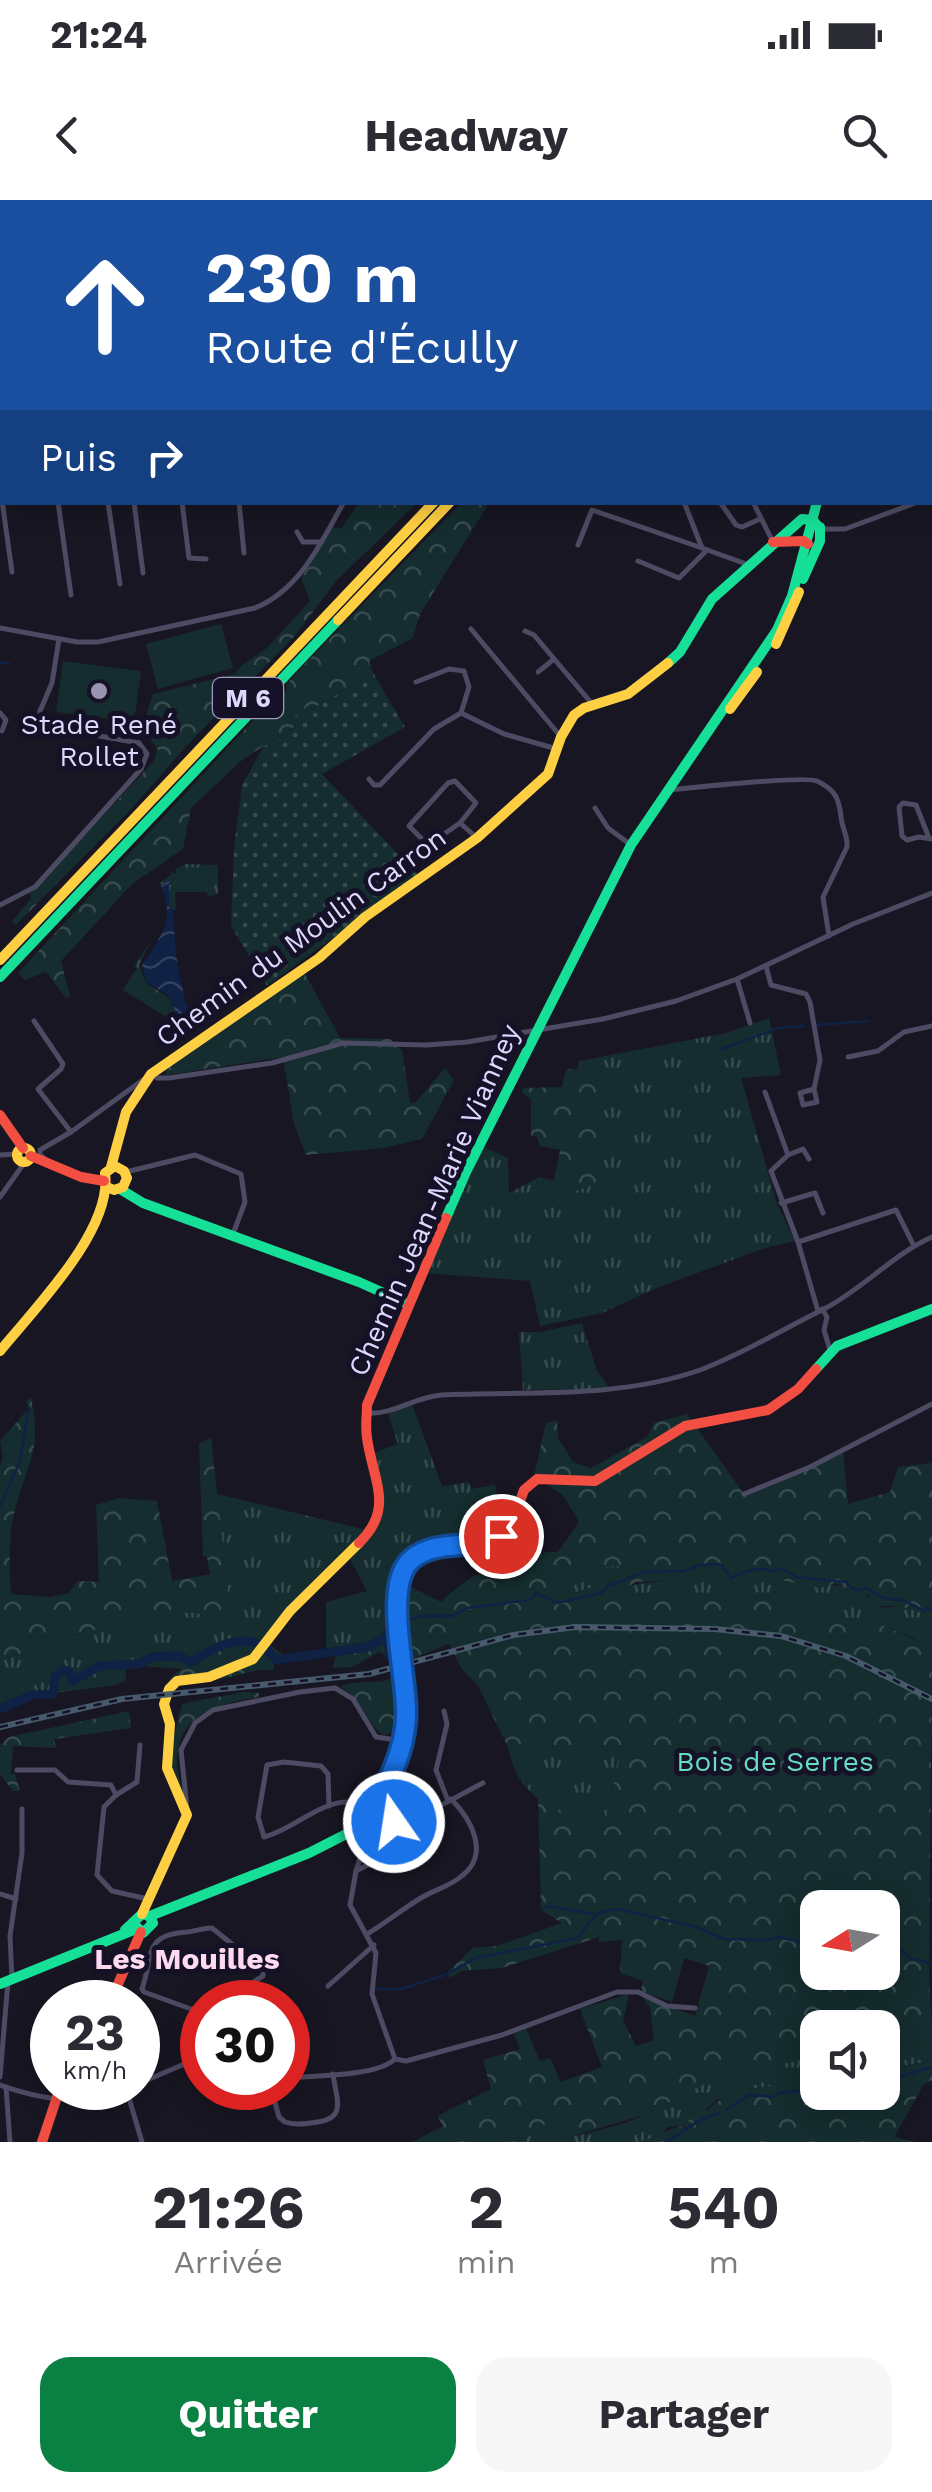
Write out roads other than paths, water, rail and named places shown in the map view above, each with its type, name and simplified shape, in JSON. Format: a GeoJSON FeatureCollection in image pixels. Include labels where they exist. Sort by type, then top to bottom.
{"type":"FeatureCollection","features":[{"type":"Feature","properties":{"kind":"main road","name":"M 6"},"geometry":{"type":"LineString","coordinates":[[0,956],[431,505]]}},
{"type":"Feature","properties":{"kind":"main road","name":"M 6"},"geometry":{"type":"LineString","coordinates":[[0,977],[447,505]]}},
{"type":"Feature","properties":{"kind":"main road","name":"Chemin Jean-Marie Vianney"},"geometry":{"type":"LineString","coordinates":[[187,1809],[167,1770],[170,1728],[164,1704],[169,1689],[177,1681],[206,1678],[238,1667],[264,1647],[290,1611],[365,1538],[378,1519],[381,1503],[366,1434],[366,1413],[408,1304],[534,1031],[630,845],[720,719],[738,701],[768,652],[811,547],[820,541],[816,525],[820,505]]}},
{"type":"Feature","properties":{"kind":"main road","name":"Chemin du Moulin Carron"},"geometry":{"type":"LineString","coordinates":[[147,1079],[319,958],[365,917],[477,838],[548,774],[574,715],[628,694],[674,658],[686,644],[701,612],[748,565],[802,519],[816,525]]}},
{"type":"Feature","properties":{"kind":"main road"},"geometry":{"type":"LineString","coordinates":[[773,542],[811,547]]}},
{"type":"Feature","properties":{"kind":"main road"},"geometry":{"type":"LineString","coordinates":[[0,986],[61,914]]}},
{"type":"Feature","properties":{"kind":"main road"},"geometry":{"type":"LineString","coordinates":[[147,1079],[126,1112],[115,1150],[118,1179],[143,1204],[359,1282],[408,1304]]}},
{"type":"Feature","properties":{"kind":"main road"},"geometry":{"type":"LineString","coordinates":[[0,1116],[29,1156],[86,1178],[118,1179]]}},
{"type":"Feature","properties":{"kind":"main road"},"geometry":{"type":"LineString","coordinates":[[0,1351],[78,1258],[102,1203],[118,1179]]}},
{"type":"Feature","properties":{"kind":"main road"},"geometry":{"type":"LineString","coordinates":[[7,1981],[309,1853],[367,1817],[397,1765],[405,1728],[397,1585],[401,1571],[411,1559],[432,1549],[488,1542],[508,1529],[522,1491],[530,1482],[541,1478],[581,1483],[599,1480],[685,1426],[768,1410],[798,1388],[830,1350],[850,1338],[932,1309]]}},
{"type":"Feature","properties":{"kind":"main road"},"geometry":{"type":"LineString","coordinates":[[120,1980],[146,1925],[147,1900],[184,1826],[187,1809]]}},
{"type":"Feature","properties":{"kind":"main road"},"geometry":{"type":"LineString","coordinates":[[42,2142],[53,2110]]}},
{"type":"Feature","properties":{"kind":"street"},"geometry":{"type":"LineString","coordinates":[[3,505],[12,572]]}},
{"type":"Feature","properties":{"kind":"street"},"geometry":{"type":"LineString","coordinates":[[58,505],[71,595]]}},
{"type":"Feature","properties":{"kind":"street"},"geometry":{"type":"LineString","coordinates":[[108,505],[120,584]]}},
{"type":"Feature","properties":{"kind":"street"},"geometry":{"type":"LineString","coordinates":[[134,505],[143,573]]}},
{"type":"Feature","properties":{"kind":"street"},"geometry":{"type":"LineString","coordinates":[[182,505],[190,558],[206,559]]}},
{"type":"Feature","properties":{"kind":"street"},"geometry":{"type":"LineString","coordinates":[[239,505],[244,552]]}},
{"type":"Feature","properties":{"kind":"street"},"geometry":{"type":"LineString","coordinates":[[0,628],[59,639],[107,641],[255,608],[292,583],[342,505]]}},
{"type":"Feature","properties":{"kind":"street"},"geometry":{"type":"LineString","coordinates":[[685,505],[704,549]]}},
{"type":"Feature","properties":{"kind":"street"},"geometry":{"type":"LineString","coordinates":[[722,505],[742,528],[760,520]]}},
{"type":"Feature","properties":{"kind":"street"},"geometry":{"type":"LineString","coordinates":[[754,505],[773,542]]}},
{"type":"Feature","properties":{"kind":"street"},"geometry":{"type":"LineString","coordinates":[[816,525],[844,528],[909,505]]}},
{"type":"Feature","properties":{"kind":"street"},"geometry":{"type":"LineString","coordinates":[[578,545],[592,510],[748,565]]}},
{"type":"Feature","properties":{"kind":"street"},"geometry":{"type":"LineString","coordinates":[[297,532],[303,542],[320,542]]}},
{"type":"Feature","properties":{"kind":"street"},"geometry":{"type":"LineString","coordinates":[[638,561],[679,578],[704,549]]}},
{"type":"Feature","properties":{"kind":"street"},"geometry":{"type":"LineString","coordinates":[[471,629],[559,743]]}},
{"type":"Feature","properties":{"kind":"street"},"geometry":{"type":"LineString","coordinates":[[525,631],[534,634],[593,705]]}},
{"type":"Feature","properties":{"kind":"street"},"geometry":{"type":"LineString","coordinates":[[0,905],[36,887],[140,768],[147,754],[139,743],[44,726],[39,719],[40,711],[52,682],[59,639]]}},
{"type":"Feature","properties":{"kind":"street"},"geometry":{"type":"LineString","coordinates":[[538,672],[554,659]]}},
{"type":"Feature","properties":{"kind":"street"},"geometry":{"type":"LineString","coordinates":[[369,779],[380,785],[425,737],[461,713],[470,687],[464,672],[449,669],[416,682]]}},
{"type":"Feature","properties":{"kind":"street"},"geometry":{"type":"LineString","coordinates":[[0,713],[6,720],[2,731]]}},
{"type":"Feature","properties":{"kind":"street"},"geometry":{"type":"LineString","coordinates":[[461,713],[504,734],[559,743]]}},
{"type":"Feature","properties":{"kind":"street"},"geometry":{"type":"LineString","coordinates":[[669,790],[814,779],[836,793],[842,804],[848,848],[823,897],[829,936]]}},
{"type":"Feature","properties":{"kind":"street"},"geometry":{"type":"LineString","coordinates":[[455,781],[476,804],[460,823],[428,845],[409,826],[448,783],[455,781]]}},
{"type":"Feature","properties":{"kind":"street"},"geometry":{"type":"LineString","coordinates":[[903,803],[916,805],[930,838],[908,840],[902,836],[899,808],[903,803]]}},
{"type":"Feature","properties":{"kind":"street"},"geometry":{"type":"LineString","coordinates":[[595,808],[608,828],[630,845]]}},
{"type":"Feature","properties":{"kind":"street"},"geometry":{"type":"LineString","coordinates":[[460,823],[477,838]]}},
{"type":"Feature","properties":{"kind":"street"},"geometry":{"type":"LineString","coordinates":[[147,1079],[272,1062],[344,1043],[444,1045],[676,1002],[932,893]]}},
{"type":"Feature","properties":{"kind":"street"},"geometry":{"type":"LineString","coordinates":[[766,966],[771,985],[806,994],[810,1002],[810,1020],[820,1060],[814,1089]]}},
{"type":"Feature","properties":{"kind":"street"},"geometry":{"type":"LineString","coordinates":[[737,979],[750,1023]]}},
{"type":"Feature","properties":{"kind":"street"},"geometry":{"type":"LineString","coordinates":[[34,1021],[63,1064],[38,1089],[71,1132]]}},
{"type":"Feature","properties":{"kind":"street"},"geometry":{"type":"LineString","coordinates":[[848,1057],[878,1051],[904,1032],[932,1026]]}},
{"type":"Feature","properties":{"kind":"street"},"geometry":{"type":"LineString","coordinates":[[147,1079],[168,1078]]}},
{"type":"Feature","properties":{"kind":"street","name":"Chemin du Moulin Carron"},"geometry":{"type":"LineString","coordinates":[[0,1196],[29,1156],[147,1079]]}},
{"type":"Feature","properties":{"kind":"street"},"geometry":{"type":"LineString","coordinates":[[765,1092],[788,1155]]}},
{"type":"Feature","properties":{"kind":"street"},"geometry":{"type":"LineString","coordinates":[[114,1102],[126,1112]]}},
{"type":"Feature","properties":{"kind":"street"},"geometry":{"type":"LineString","coordinates":[[808,1158],[803,1150],[788,1155],[771,1171],[820,1310],[827,1317],[824,1336],[830,1350]]}},
{"type":"Feature","properties":{"kind":"street"},"geometry":{"type":"LineString","coordinates":[[0,1155],[29,1156]]}},
{"type":"Feature","properties":{"kind":"street"},"geometry":{"type":"LineString","coordinates":[[118,1179],[195,1155],[241,1174],[245,1202],[232,1237]]}},
{"type":"Feature","properties":{"kind":"street"},"geometry":{"type":"LineString","coordinates":[[781,1203],[814,1192],[823,1213]]}},
{"type":"Feature","properties":{"kind":"street"},"geometry":{"type":"LineString","coordinates":[[798,1242],[896,1210],[914,1246]]}},
{"type":"Feature","properties":{"kind":"street"},"geometry":{"type":"LineString","coordinates":[[366,1413],[381,1413],[435,1396],[588,1392],[678,1376],[735,1354],[820,1310],[932,1236]]}},
{"type":"Feature","properties":{"kind":"street"},"geometry":{"type":"LineString","coordinates":[[744,1494],[810,1467],[932,1404]]}},
{"type":"Feature","properties":{"kind":"street"},"geometry":{"type":"LineString","coordinates":[[187,1809],[181,1750],[195,1723],[204,1714],[226,1705],[335,1688],[352,1699],[372,1733],[402,1744]]}},
{"type":"Feature","properties":{"kind":"street"},"geometry":{"type":"LineString","coordinates":[[367,1934],[460,1878],[470,1867],[476,1850],[474,1831],[449,1800],[436,1770],[447,1724],[444,1711]]}},
{"type":"Feature","properties":{"kind":"street"},"geometry":{"type":"LineString","coordinates":[[386,1739],[405,1728]]}},
{"type":"Feature","properties":{"kind":"street"},"geometry":{"type":"LineString","coordinates":[[140,1746],[136,1782],[104,1807],[97,1876],[112,1891],[147,1900]]}},
{"type":"Feature","properties":{"kind":"street"},"geometry":{"type":"LineString","coordinates":[[329,1806],[328,1774],[321,1766],[271,1762],[262,1782],[259,1830],[264,1837],[329,1806],[348,1802],[367,1817],[398,1822],[422,1816],[483,1783]]}},
{"type":"Feature","properties":{"kind":"street"},"geometry":{"type":"LineString","coordinates":[[17,1770],[55,1770],[68,1782],[106,1782],[116,1795]]}},
{"type":"Feature","properties":{"kind":"street"},"geometry":{"type":"LineString","coordinates":[[0,2078],[22,1809]]}},
{"type":"Feature","properties":{"kind":"street"},"geometry":{"type":"LineString","coordinates":[[367,1817],[366,1843],[350,1905],[374,1944],[372,1994],[395,2059]]}},
{"type":"Feature","properties":{"kind":"street"},"geometry":{"type":"LineString","coordinates":[[356,1871],[412,1842],[414,1846]]}},
{"type":"Feature","properties":{"kind":"street"},"geometry":{"type":"LineString","coordinates":[[0,1894],[16,1900]]}},
{"type":"Feature","properties":{"kind":"street"},"geometry":{"type":"LineString","coordinates":[[146,1925],[172,1932],[212,1928],[268,1973],[257,1980]]}},
{"type":"Feature","properties":{"kind":"street"},"geometry":{"type":"LineString","coordinates":[[146,1925],[153,1946],[142,1988],[180,2005]]}},
{"type":"Feature","properties":{"kind":"street"},"geometry":{"type":"LineString","coordinates":[[328,1986],[374,1944]]}},
{"type":"Feature","properties":{"kind":"street"},"geometry":{"type":"LineString","coordinates":[[0,1949],[10,1952]]}},
{"type":"Feature","properties":{"kind":"street"},"geometry":{"type":"LineString","coordinates":[[395,2059],[406,2061],[487,2040],[617,1992],[638,1992],[667,2006],[695,2008]]}},
{"type":"Feature","properties":{"kind":"street"},"geometry":{"type":"LineString","coordinates":[[310,2076],[388,2066],[395,2059]]}},
{"type":"Feature","properties":{"kind":"street"},"geometry":{"type":"LineString","coordinates":[[278,2110],[285,2122],[329,2121],[338,2108],[333,2074]]}},
{"type":"Feature","properties":{"kind":"street"},"geometry":{"type":"LineString","coordinates":[[10,2142],[3,2086],[30,2089]]}},
{"type":"Feature","properties":{"kind":"street"},"geometry":{"type":"LineString","coordinates":[[133,2110],[142,2142]]}},
{"type":"Feature","properties":{"kind":"street"},"geometry":{"type":"LineString","coordinates":[[0,2130],[9,2129]]}},
{"type":"Feature","properties":{"kind":"water"},"geometry":{"type":"Polygon","coordinates":[[[169,880],[169,907],[173,911],[186,1006],[202,1003],[204,1013],[178,1018],[168,995],[146,982],[142,965],[164,928],[167,908],[161,886],[169,880]]]}},
{"type":"Feature","properties":{"kind":"waterway"},"geometry":{"type":"LineString","coordinates":[[0,663],[9,663]]}},
{"type":"Feature","properties":{"kind":"waterway"},"geometry":{"type":"LineString","coordinates":[[817,1025],[868,1021]]}},
{"type":"Feature","properties":{"kind":"waterway"},"geometry":{"type":"LineString","coordinates":[[722,1049],[778,1028],[804,1026]]}},
{"type":"Feature","properties":{"kind":"waterway"},"geometry":{"type":"LineString","coordinates":[[0,1506],[20,1461],[29,1407]]}},
{"type":"Feature","properties":{"kind":"waterway"},"geometry":{"type":"LineString","coordinates":[[404,1622],[420,1616],[453,1616],[467,1608],[530,1600],[536,1593],[558,1603],[601,1593],[608,1586],[645,1572],[684,1571],[720,1564],[732,1579],[752,1570],[774,1572],[781,1568],[797,1577],[846,1582],[856,1590],[867,1588],[883,1598],[932,1610]]}},
{"type":"Feature","properties":{"kind":"waterway"},"geometry":{"type":"LineString","coordinates":[[387,1637],[397,1626]]}},
{"type":"Feature","properties":{"kind":"waterway"},"geometry":{"type":"LineString","coordinates":[[0,1709],[33,1695],[53,1694],[55,1677],[63,1670],[68,1671],[73,1681],[99,1666],[139,1664],[152,1657],[179,1656],[191,1662],[235,1642],[257,1644],[275,1660],[368,1647],[387,1637],[390,1656]]}},
{"type":"Feature","properties":{"kind":"waterway"},"geometry":{"type":"LineString","coordinates":[[543,1910],[548,1906],[593,1914]]}},
{"type":"Feature","properties":{"kind":"waterway"},"geometry":{"type":"LineString","coordinates":[[376,1989],[402,1989],[445,1975],[476,1958],[577,1938],[598,1913],[618,1909],[696,1927],[724,1939],[778,1937],[800,1942]]}},
{"type":"Feature","properties":{"kind":"waterway"},"geometry":{"type":"LineString","coordinates":[[900,1950],[910,1958],[932,1964]]}},
{"type":"Feature","properties":{"kind":"waterway"},"geometry":{"type":"LineString","coordinates":[[900,2076],[932,2067]]}},
{"type":"Feature","properties":{"kind":"waterway"},"geometry":{"type":"LineString","coordinates":[[726,2110],[749,2095],[773,2097],[800,2091]]}},
{"type":"Feature","properties":{"kind":"waterway"},"geometry":{"type":"LineString","coordinates":[[666,2142],[698,2121],[720,2113]]}},
{"type":"Feature","properties":{"kind":"railway"},"geometry":{"type":"LineString","coordinates":[[0,1727],[122,1699],[369,1674],[513,1635],[575,1627],[715,1629],[781,1636],[846,1656],[932,1699]]}},
{"type":"Feature","properties":{"kind":"place","name":"Stade René Rollet"},"geometry":{"type":"Point","coordinates":[99,691]}},
{"type":"Feature","properties":{"kind":"district","name":"Les Mouilles"},"geometry":{"type":"Point","coordinates":[187,1958]}},
{"type":"Feature","properties":{"kind":"park label","name":"Bois de Serres"},"geometry":{"type":"Point","coordinates":[775,1761]}}]}
